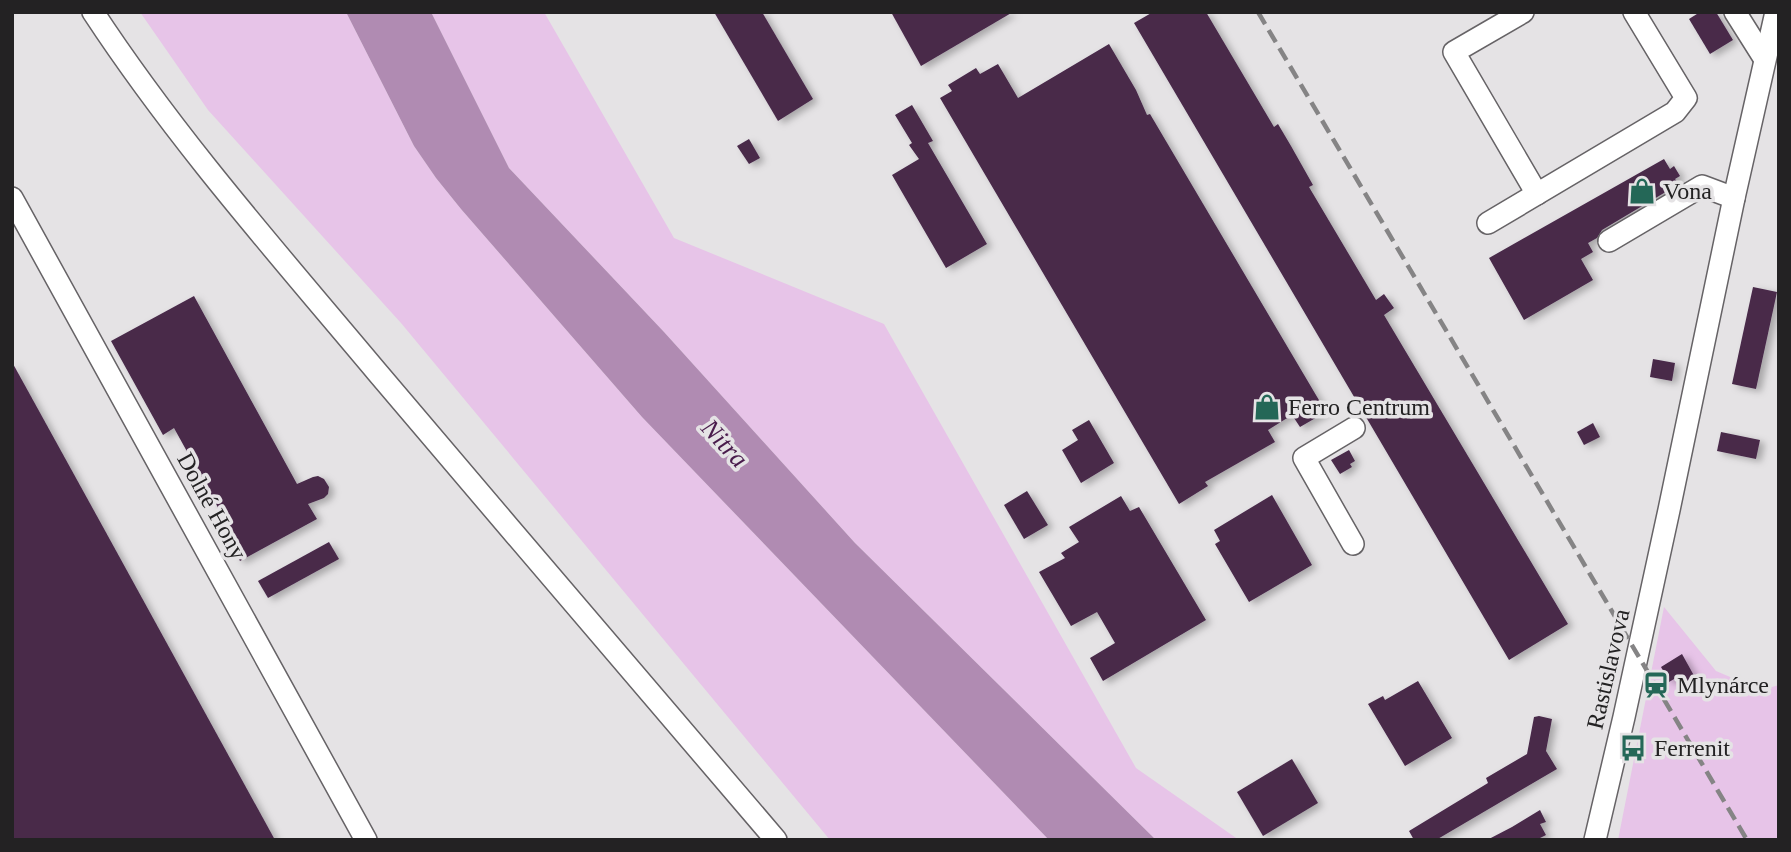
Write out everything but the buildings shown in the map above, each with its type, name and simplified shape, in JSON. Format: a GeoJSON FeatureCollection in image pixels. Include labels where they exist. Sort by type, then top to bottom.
{"type":"FeatureCollection","features":[{"type":"Feature","properties":{"kind":"street"},"geometry":{"type":"LineString","coordinates":[[93,12],[154,101],[220,186],[776,840]]}},
{"type":"Feature","properties":{"kind":"street"},"geometry":{"type":"LineString","coordinates":[[1523,12],[1454,52],[1537,194]]}},
{"type":"Feature","properties":{"kind":"street"},"geometry":{"type":"LineString","coordinates":[[1488,223],[1675,112],[1686,98],[1634,12]]}},
{"type":"Feature","properties":{"kind":"street"},"geometry":{"type":"LineString","coordinates":[[1735,12],[1770,52]]}},
{"type":"Feature","properties":{"kind":"street","name":"Rastislavova"},"geometry":{"type":"LineString","coordinates":[[1595,840],[1670,510],[1734,198],[1770,52],[1776,12]]}},
{"type":"Feature","properties":{"kind":"street"},"geometry":{"type":"LineString","coordinates":[[1609,242],[1702,186],[1734,198]]}},
{"type":"Feature","properties":{"kind":"street","name":"Dolné Hony"},"geometry":{"type":"LineString","coordinates":[[12,198],[366,840]]}},
{"type":"Feature","properties":{"kind":"street"},"geometry":{"type":"LineString","coordinates":[[1353,544],[1304,458],[1354,428]]}},
{"type":"Feature","properties":{"kind":"shaded area"},"geometry":{"type":"Polygon","coordinates":[[[140,12],[346,12],[414,146],[461,209],[642,417],[1049,840],[830,840],[401,323],[208,110],[140,12]]]}},
{"type":"Feature","properties":{"kind":"shaded area"},"geometry":{"type":"Polygon","coordinates":[[[431,12],[544,12],[674,238],[884,324],[1136,768],[1239,840],[1156,840],[855,543],[664,332],[509,168],[431,12]]]}},
{"type":"Feature","properties":{"kind":"shaded area"},"geometry":{"type":"Polygon","coordinates":[[[1664,607],[1716,671],[1761,690],[1779,685],[1779,840],[1618,840],[1664,607]]]}},
{"type":"Feature","properties":{"kind":"water","name":"Nitra"},"geometry":{"type":"Polygon","coordinates":[[[346,12],[431,12],[509,168],[664,332],[855,543],[1156,840],[1049,840],[642,417],[461,209],[414,146],[346,12]]]}},
{"type":"Feature","properties":{"kind":"railway"},"geometry":{"type":"LineString","coordinates":[[1258,12],[1747,840]]}},
{"type":"Feature","properties":{"kind":"place","name":"Vona"},"geometry":{"type":"Point","coordinates":[1642,191]}},
{"type":"Feature","properties":{"kind":"place","name":"Ferro Centrum"},"geometry":{"type":"Point","coordinates":[1267,407]}},
{"type":"Feature","properties":{"kind":"place","name":"Mlynárce"},"geometry":{"type":"Point","coordinates":[1656,685]}},
{"type":"Feature","properties":{"kind":"place","name":"Ferrenit"},"geometry":{"type":"Point","coordinates":[1633,748]}}]}
